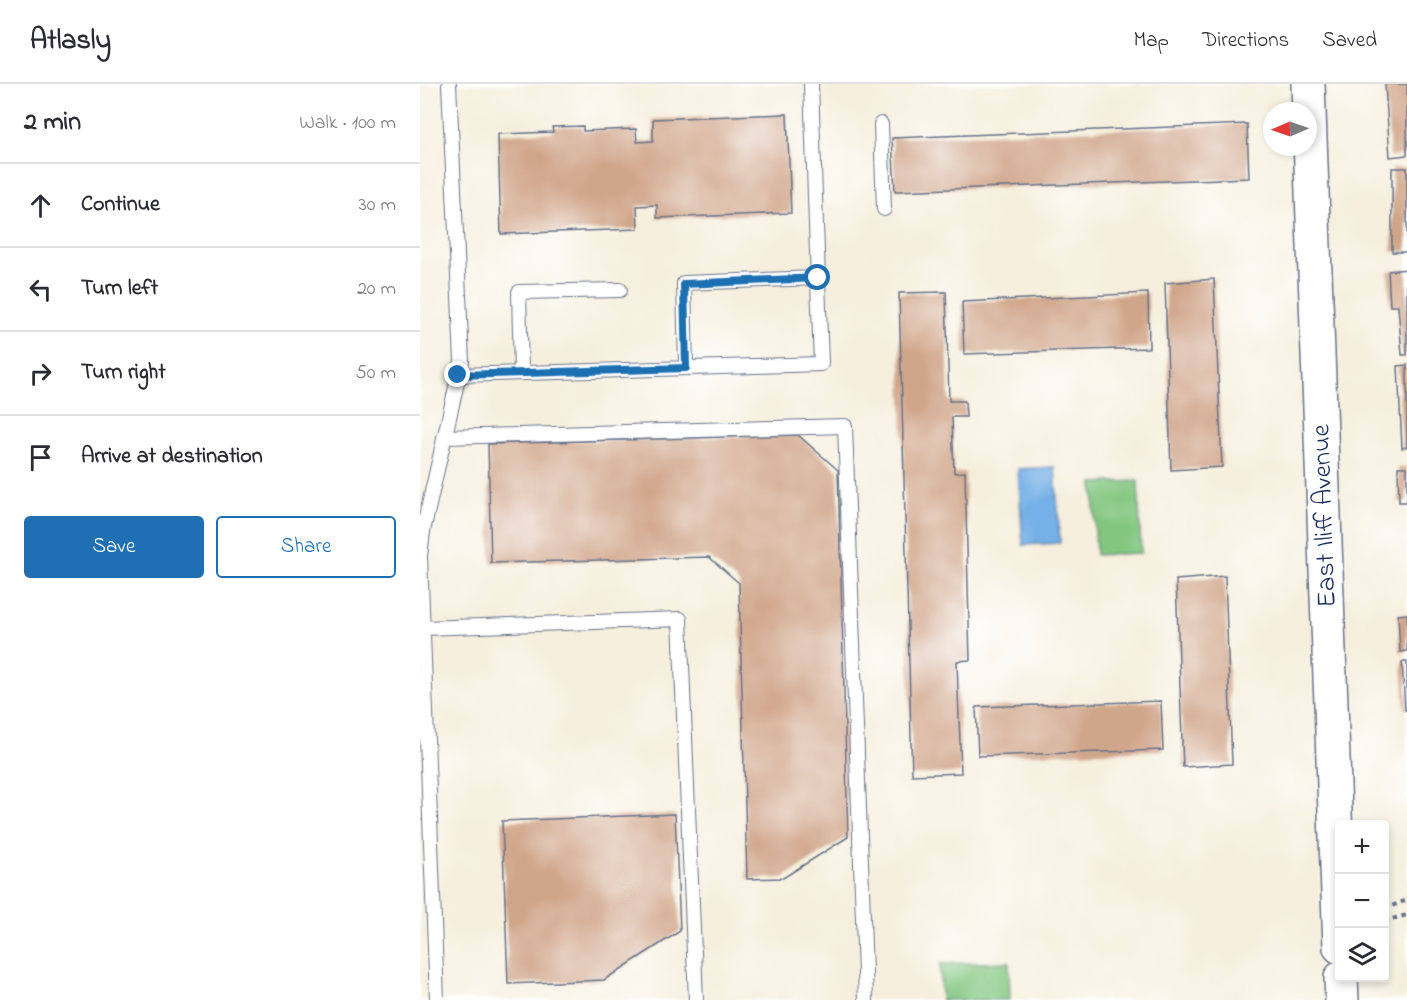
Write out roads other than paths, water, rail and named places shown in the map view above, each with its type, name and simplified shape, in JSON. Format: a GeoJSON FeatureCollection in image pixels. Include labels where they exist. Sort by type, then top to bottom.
{"type":"FeatureCollection","features":[{"type":"Feature","properties":{"kind":"street","name":"East Iliff Avenue"},"geometry":{"type":"LineString","coordinates":[[1308,84],[1339,928]]}},
{"type":"Feature","properties":{"kind":"street"},"geometry":{"type":"LineString","coordinates":[[1341,982],[1342,1000]]}},
{"type":"Feature","properties":{"kind":"lane"},"geometry":{"type":"LineString","coordinates":[[436,1000],[420,578],[423,531],[462,361],[449,84]]}},
{"type":"Feature","properties":{"kind":"lane"},"geometry":{"type":"LineString","coordinates":[[458,375],[821,364],[811,84]]}},
{"type":"Feature","properties":{"kind":"lane"},"geometry":{"type":"LineString","coordinates":[[881,124],[884,209]]}},
{"type":"Feature","properties":{"kind":"lane"},"geometry":{"type":"LineString","coordinates":[[686,368],[684,284],[818,278]]}},
{"type":"Feature","properties":{"kind":"lane"},"geometry":{"type":"LineString","coordinates":[[521,373],[519,292],[620,290]]}},
{"type":"Feature","properties":{"kind":"lane"},"geometry":{"type":"LineString","coordinates":[[444,437],[845,426],[866,1000]]}},
{"type":"Feature","properties":{"kind":"lane"},"geometry":{"type":"LineString","coordinates":[[423,628],[680,619],[696,1000]]}},
{"type":"Feature","properties":{"kind":"water"},"geometry":{"type":"Polygon","coordinates":[[[1055,467],[1060,543],[1023,545],[1018,469],[1055,467]]]}}]}
